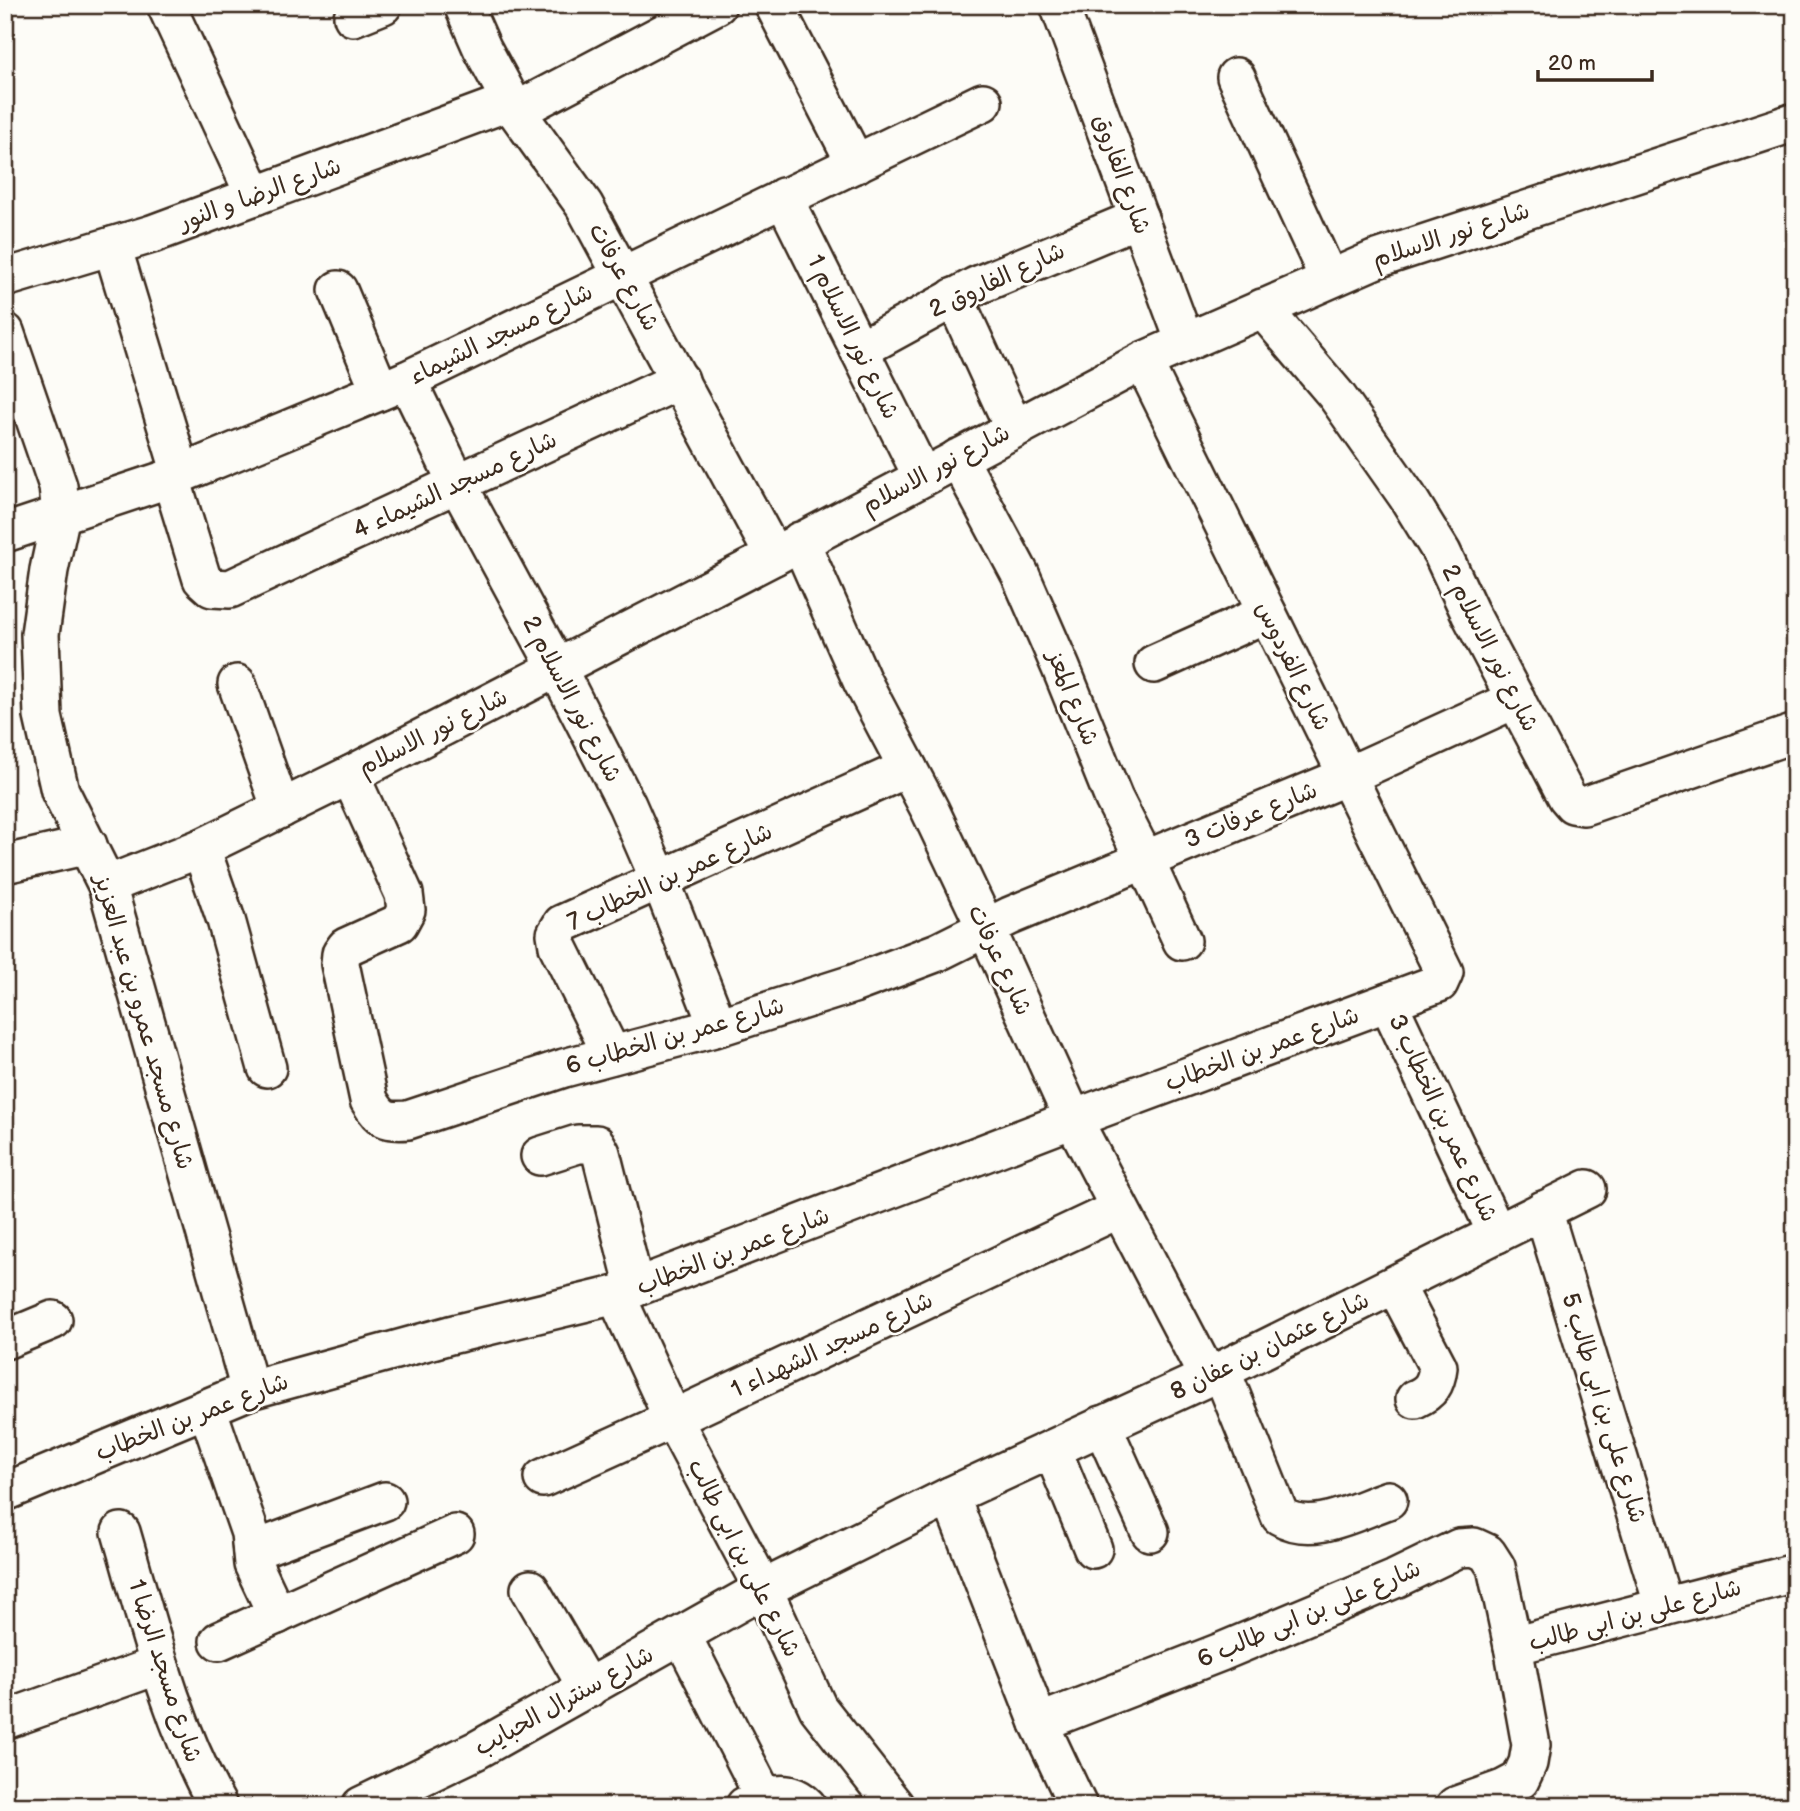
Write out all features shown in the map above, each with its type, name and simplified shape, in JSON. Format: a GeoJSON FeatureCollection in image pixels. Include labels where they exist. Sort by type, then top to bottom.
{"type":"FeatureCollection","features":[{"type":"Feature","properties":{"kind":"street"},"geometry":{"type":"LineString","coordinates":[[166,5],[255,196]]}},
{"type":"Feature","properties":{"kind":"street","name":"شارع عرفات"},"geometry":{"type":"LineString","coordinates":[[463,5],[482,48],[514,106],[584,205],[680,380],[787,548],[862,681],[986,928],[1073,1119],[1119,1209],[1214,1373],[1280,1516],[1302,1525],[1322,1523],[1388,1500]]}},
{"type":"Feature","properties":{"kind":"street","name":"شارع الرضا و النور"},"geometry":{"type":"LineString","coordinates":[[5,278],[152,234],[514,106],[717,5]]}},
{"type":"Feature","properties":{"kind":"street","name":"شارع الفاروق"},"geometry":{"type":"LineString","coordinates":[[1059,5],[1185,342]]}},
{"type":"Feature","properties":{"kind":"street"},"geometry":{"type":"LineString","coordinates":[[778,7],[856,164]]}},
{"type":"Feature","properties":{"kind":"street"},"geometry":{"type":"LineString","coordinates":[[1236,76],[1329,279]]}},
{"type":"Feature","properties":{"kind":"street","name":"شارع مسجد الشيماء"},"geometry":{"type":"LineString","coordinates":[[5,533],[176,476],[393,386],[983,102]]}},
{"type":"Feature","properties":{"kind":"street","name":"شارع نور الاسلام"},"geometry":{"type":"LineString","coordinates":[[107,886],[201,848],[351,775],[1143,361],[1374,260],[1795,122]]}},
{"type":"Feature","properties":{"kind":"street","name":"شارع نور الاسلام 1"},"geometry":{"type":"LineString","coordinates":[[783,197],[922,477]]}},
{"type":"Feature","properties":{"kind":"street","name":"شارع الفاروق 2"},"geometry":{"type":"LineString","coordinates":[[859,350],[954,297],[1139,218]]}},
{"type":"Feature","properties":{"kind":"street"},"geometry":{"type":"LineString","coordinates":[[112,246],[176,476]]}},
{"type":"Feature","properties":{"kind":"street","name":"شارع نور الاسلام 2"},"geometry":{"type":"LineString","coordinates":[[338,290],[393,386],[458,485],[557,668],[627,805],[718,1027]]}},
{"type":"Feature","properties":{"kind":"street"},"geometry":{"type":"LineString","coordinates":[[954,297],[1014,428]]}},
{"type":"Feature","properties":{"kind":"street","name":"شارع نور الاسلام 2"},"geometry":{"type":"LineString","coordinates":[[1262,308],[1335,395],[1407,496],[1442,553],[1573,804],[1584,806],[1795,733]]}},
{"type":"Feature","properties":{"kind":"street","name":"شارع مسجد عمرو بن عبد العزيز"},"geometry":{"type":"LineString","coordinates":[[5,332],[58,486],[61,514],[49,570],[40,634],[43,716],[60,791],[107,886],[250,1390]]}},
{"type":"Feature","properties":{"kind":"street","name":"شارع الفردوس"},"geometry":{"type":"LineString","coordinates":[[1143,361],[1444,972]]}},
{"type":"Feature","properties":{"kind":"street","name":"شارع مسجد الشيماء 4"},"geometry":{"type":"LineString","coordinates":[[176,476],[202,579],[212,588],[230,589],[680,380]]}},
{"type":"Feature","properties":{"kind":"street","name":"شارع المعز"},"geometry":{"type":"LineString","coordinates":[[958,458],[1020,574],[1114,799],[1182,941]]}},
{"type":"Feature","properties":{"kind":"street"},"geometry":{"type":"LineString","coordinates":[[1154,664],[1267,613]]}},
{"type":"Feature","properties":{"kind":"street"},"geometry":{"type":"LineString","coordinates":[[237,684],[281,809]]}},
{"type":"Feature","properties":{"kind":"street","name":"شارع عرفات 3"},"geometry":{"type":"LineString","coordinates":[[986,928],[1144,858],[1347,776],[1516,699]]}},
{"type":"Feature","properties":{"kind":"street","name":"شارع عمر بن الخطاب 7"},"geometry":{"type":"LineString","coordinates":[[612,1055],[558,946],[556,934],[562,924],[908,768]]}},
{"type":"Feature","properties":{"kind":"street","name":"شارع عمر بن الخطاب 6"},"geometry":{"type":"LineString","coordinates":[[351,775],[404,894],[406,909],[399,923],[346,947],[341,954],[340,964],[369,1100],[377,1114],[391,1122],[408,1120],[564,1068],[718,1027],[853,984],[938,952],[986,928]]}},
{"type":"Feature","properties":{"kind":"street"},"geometry":{"type":"LineString","coordinates":[[5,864],[88,845]]}},
{"type":"Feature","properties":{"kind":"street"},"geometry":{"type":"LineString","coordinates":[[201,848],[226,920],[267,1068]]}},
{"type":"Feature","properties":{"kind":"street","name":"شارع عمر بن الخطاب"},"geometry":{"type":"LineString","coordinates":[[5,1492],[250,1390],[450,1335],[626,1292],[1073,1119],[1439,983],[1444,972]]}},
{"type":"Feature","properties":{"kind":"street","name":"شارع عمر بن الخطاب 3"},"geometry":{"type":"LineString","coordinates":[[1388,1002],[1497,1234]]}},
{"type":"Feature","properties":{"kind":"street","name":"شارع على بن ابى طالب"},"geometry":{"type":"LineString","coordinates":[[540,1156],[578,1144],[596,1144],[601,1153],[626,1292],[673,1419],[763,1589],[817,1708],[891,1805]]}},
{"type":"Feature","properties":{"kind":"street","name":"شارع عثمان بن عفان 8"},"geometry":{"type":"LineString","coordinates":[[763,1589],[950,1496],[1214,1373],[1587,1189]]}},
{"type":"Feature","properties":{"kind":"street","name":"شارع مسجد الشهداء 1"},"geometry":{"type":"LineString","coordinates":[[543,1478],[1119,1209]]}},
{"type":"Feature","properties":{"kind":"street","name":"شارع على بن ابى طالب 5"},"geometry":{"type":"LineString","coordinates":[[1543,1210],[1664,1606]]}},
{"type":"Feature","properties":{"kind":"street"},"geometry":{"type":"LineString","coordinates":[[1395,1285],[1438,1367],[1436,1381],[1428,1393],[1415,1399]]}},
{"type":"Feature","properties":{"kind":"street"},"geometry":{"type":"LineString","coordinates":[[5,1340],[53,1320]]}},
{"type":"Feature","properties":{"kind":"street"},"geometry":{"type":"LineString","coordinates":[[207,1408],[250,1533],[253,1564],[277,1615]]}},
{"type":"Feature","properties":{"kind":"street"},"geometry":{"type":"LineString","coordinates":[[1102,1426],[1150,1532]]}},
{"type":"Feature","properties":{"kind":"street"},"geometry":{"type":"LineString","coordinates":[[1052,1449],[1093,1549]]}},
{"type":"Feature","properties":{"kind":"street"},"geometry":{"type":"LineString","coordinates":[[950,1496],[1039,1723],[1078,1806]]}},
{"type":"Feature","properties":{"kind":"street"},"geometry":{"type":"LineString","coordinates":[[252,1551],[385,1501]]}},
{"type":"Feature","properties":{"kind":"street","name":"شارع مسجد الرضا 1"},"geometry":{"type":"LineString","coordinates":[[121,1532],[159,1665],[198,1770],[218,1806]]}},
{"type":"Feature","properties":{"kind":"street"},"geometry":{"type":"LineString","coordinates":[[219,1641],[455,1534]]}},
{"type":"Feature","properties":{"kind":"street","name":"شارع على بن ابى طالب 6"},"geometry":{"type":"LineString","coordinates":[[1039,1723],[1233,1647],[1395,1579],[1459,1548],[1474,1547],[1487,1553],[1496,1567],[1513,1646]]}},
{"type":"Feature","properties":{"kind":"street","name":"شارع على بن ابى طالب"},"geometry":{"type":"LineString","coordinates":[[1455,1806],[1520,1780],[1528,1763],[1531,1745],[1513,1646],[1795,1573]]}},
{"type":"Feature","properties":{"kind":"street"},"geometry":{"type":"LineString","coordinates":[[530,1589],[589,1689]]}},
{"type":"Feature","properties":{"kind":"street","name":"شارع سنترال الحبايب"},"geometry":{"type":"LineString","coordinates":[[361,1806],[477,1750],[763,1589]]}},
{"type":"Feature","properties":{"kind":"street"},"geometry":{"type":"LineString","coordinates":[[682,1636],[754,1801],[782,1793],[800,1798],[807,1806]]}},
{"type":"Feature","properties":{"kind":"street"},"geometry":{"type":"LineString","coordinates":[[5,1720],[159,1665]]}}]}
